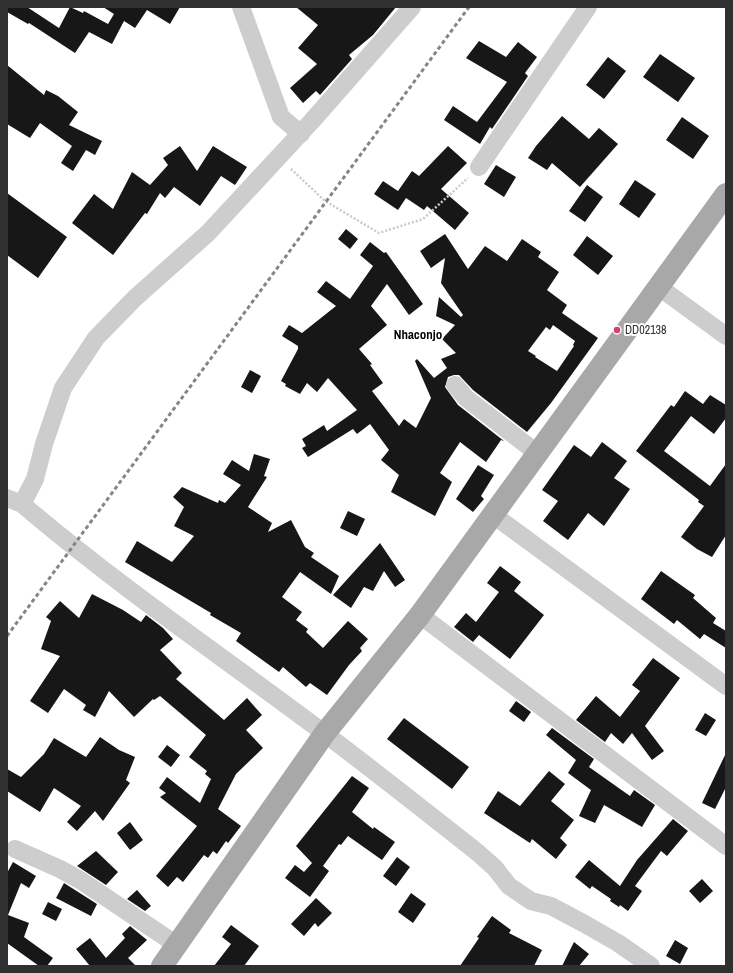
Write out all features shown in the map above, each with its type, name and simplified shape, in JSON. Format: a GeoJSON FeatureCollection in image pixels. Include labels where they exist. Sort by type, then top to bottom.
{"type":"FeatureCollection","features":[{"type":"Feature","properties":{"kind":"main road"},"geometry":{"type":"LineString","coordinates":[[171,959],[325,733],[420,615],[726,194]]}},
{"type":"Feature","properties":{"kind":"street"},"geometry":{"type":"LineString","coordinates":[[241,7],[281,117],[301,134]]}},
{"type":"Feature","properties":{"kind":"street"},"geometry":{"type":"LineString","coordinates":[[412,7],[301,134],[208,233],[141,292],[96,338],[63,388],[44,444],[35,479],[14,501],[209,650],[325,733],[477,852],[495,868],[509,886],[531,900],[551,906],[583,923],[618,943],[651,966]]}},
{"type":"Feature","properties":{"kind":"street"},"geometry":{"type":"LineString","coordinates":[[479,167],[588,7]]}},
{"type":"Feature","properties":{"kind":"street"},"geometry":{"type":"LineString","coordinates":[[659,288],[726,336]]}},
{"type":"Feature","properties":{"kind":"street"},"geometry":{"type":"LineString","coordinates":[[455,385],[466,398],[537,453]]}},
{"type":"Feature","properties":{"kind":"street"},"geometry":{"type":"LineString","coordinates":[[492,514],[726,686]]}},
{"type":"Feature","properties":{"kind":"street"},"geometry":{"type":"LineString","coordinates":[[420,615],[726,846]]}},
{"type":"Feature","properties":{"kind":"street"},"geometry":{"type":"LineString","coordinates":[[15,848],[80,880],[171,959]]}},
{"type":"Feature","properties":{"kind":"path"},"geometry":{"type":"LineString","coordinates":[[279,158],[326,201],[379,233],[423,219],[479,167]]}},
{"type":"Feature","properties":{"kind":"building"},"geometry":{"type":"Polygon","coordinates":[[[7,7],[27,7],[59,28],[70,7],[83,13],[84,11],[108,24],[114,14],[103,7],[180,7],[170,24],[147,10],[135,28],[124,21],[112,44],[89,32],[75,53],[29,23],[28,24],[7,12],[7,7]]]}},
{"type":"Feature","properties":{"kind":"building"},"geometry":{"type":"Polygon","coordinates":[[[296,7],[396,7],[373,35],[349,55],[352,59],[320,95],[316,91],[303,103],[290,88],[317,64],[298,48],[318,25],[296,7]]]}},
{"type":"Feature","properties":{"kind":"building"},"geometry":{"type":"Polygon","coordinates":[[[479,41],[506,57],[518,42],[537,57],[525,73],[528,76],[492,129],[490,127],[480,144],[444,120],[453,106],[477,122],[507,82],[466,58],[479,41]]]}},
{"type":"Feature","properties":{"kind":"building"},"geometry":{"type":"Polygon","coordinates":[[[660,54],[695,78],[678,102],[643,77],[660,54]]]}},
{"type":"Feature","properties":{"kind":"building"},"geometry":{"type":"Polygon","coordinates":[[[608,57],[626,71],[604,99],[586,85],[608,57]]]}},
{"type":"Feature","properties":{"kind":"building"},"geometry":{"type":"Polygon","coordinates":[[[7,65],[44,95],[46,90],[58,96],[78,112],[69,125],[102,141],[95,155],[86,150],[73,171],[61,163],[72,146],[40,123],[30,138],[7,124],[7,65]]]}},
{"type":"Feature","properties":{"kind":"building"},"geometry":{"type":"Polygon","coordinates":[[[562,116],[589,139],[599,128],[618,144],[580,187],[552,163],[547,170],[528,158],[536,146],[562,116]]]}},
{"type":"Feature","properties":{"kind":"building"},"geometry":{"type":"Polygon","coordinates":[[[682,117],[709,136],[693,159],[666,140],[682,117]]]}},
{"type":"Feature","properties":{"kind":"building"},"geometry":{"type":"Polygon","coordinates":[[[180,146],[197,171],[213,146],[247,167],[235,185],[221,176],[200,206],[174,187],[165,198],[160,193],[147,214],[145,213],[113,255],[72,223],[94,194],[113,209],[132,172],[150,185],[168,165],[163,158],[180,146]]]}},
{"type":"Feature","properties":{"kind":"building"},"geometry":{"type":"Polygon","coordinates":[[[448,146],[467,163],[441,189],[469,213],[455,230],[427,206],[424,210],[406,198],[398,210],[374,194],[383,181],[398,191],[412,171],[419,176],[448,146]]]}},
{"type":"Feature","properties":{"kind":"building"},"geometry":{"type":"Polygon","coordinates":[[[496,165],[516,177],[504,197],[484,184],[496,165]]]}},
{"type":"Feature","properties":{"kind":"building"},"geometry":{"type":"Polygon","coordinates":[[[635,180],[656,194],[639,218],[619,204],[635,180]]]}},
{"type":"Feature","properties":{"kind":"building"},"geometry":{"type":"Polygon","coordinates":[[[587,185],[603,197],[585,222],[569,211],[587,185]]]}},
{"type":"Feature","properties":{"kind":"building"},"geometry":{"type":"Polygon","coordinates":[[[7,193],[67,237],[38,278],[7,255],[7,193]]]}},
{"type":"Feature","properties":{"kind":"building"},"geometry":{"type":"Polygon","coordinates":[[[346,229],[358,239],[350,249],[338,239],[346,229]]]}},
{"type":"Feature","properties":{"kind":"building"},"geometry":{"type":"Polygon","coordinates":[[[445,234],[468,269],[485,246],[507,261],[522,239],[541,252],[538,257],[559,272],[547,290],[567,305],[562,313],[598,338],[551,403],[527,432],[473,390],[459,375],[448,377],[445,387],[458,405],[504,441],[501,440],[486,462],[460,442],[440,473],[452,482],[435,516],[391,492],[399,475],[381,460],[389,450],[370,424],[357,434],[353,429],[308,457],[302,448],[306,446],[302,439],[324,425],[327,431],[357,410],[328,378],[317,392],[307,383],[300,394],[285,386],[286,384],[281,381],[298,349],[298,346],[282,336],[289,325],[302,333],[336,306],[317,292],[326,281],[350,299],[373,266],[360,255],[370,242],[384,253],[386,252],[423,304],[409,315],[387,284],[371,306],[387,325],[359,349],[372,364],[370,365],[383,383],[372,391],[399,426],[404,419],[416,428],[431,398],[415,361],[417,359],[434,378],[447,368],[441,359],[456,353],[442,339],[455,325],[436,316],[439,297],[461,317],[463,315],[441,283],[445,258],[431,268],[420,251],[445,234]],[[553,325],[550,330],[546,327],[528,351],[557,371],[574,346],[575,341],[553,325]]]}},
{"type":"Feature","properties":{"kind":"building"},"geometry":{"type":"Polygon","coordinates":[[[587,236],[613,256],[598,275],[573,255],[587,236]]]}},
{"type":"Feature","properties":{"kind":"building"},"geometry":{"type":"Polygon","coordinates":[[[250,370],[261,376],[252,393],[241,387],[250,370]]]}},
{"type":"Feature","properties":{"kind":"building"},"geometry":{"type":"Polygon","coordinates":[[[685,391],[703,404],[710,395],[726,405],[726,418],[714,434],[691,416],[664,451],[710,486],[726,464],[726,535],[712,557],[697,549],[681,537],[704,506],[698,502],[699,500],[636,451],[671,405],[674,407],[685,391]]]}},
{"type":"Feature","properties":{"kind":"building"},"geometry":{"type":"Polygon","coordinates":[[[602,442],[627,461],[614,478],[630,489],[604,526],[588,513],[568,540],[543,521],[558,501],[542,490],[574,445],[591,457],[602,442]]]}},
{"type":"Feature","properties":{"kind":"building"},"geometry":{"type":"Polygon","coordinates":[[[254,454],[270,459],[264,476],[267,477],[248,507],[272,523],[268,532],[291,520],[305,547],[314,553],[311,557],[339,576],[331,594],[300,572],[282,597],[302,612],[296,620],[308,629],[306,632],[323,648],[348,621],[368,639],[360,648],[362,651],[349,665],[327,695],[310,683],[306,687],[283,667],[279,672],[236,641],[241,633],[210,615],[211,613],[125,562],[137,541],[172,562],[194,536],[174,526],[184,507],[173,497],[182,487],[218,503],[219,500],[225,503],[241,485],[223,474],[232,460],[249,471],[254,454]]]}},
{"type":"Feature","properties":{"kind":"building"},"geometry":{"type":"Polygon","coordinates":[[[478,465],[494,475],[481,496],[484,499],[473,512],[456,499],[478,465]]]}},
{"type":"Feature","properties":{"kind":"building"},"geometry":{"type":"Polygon","coordinates":[[[348,511],[365,519],[357,536],[340,528],[348,511]]]}},
{"type":"Feature","properties":{"kind":"building"},"geometry":{"type":"Polygon","coordinates":[[[380,543],[405,580],[395,587],[384,571],[373,591],[364,587],[351,608],[333,595],[380,543]]]}},
{"type":"Feature","properties":{"kind":"building"},"geometry":{"type":"Polygon","coordinates":[[[500,566],[521,582],[514,591],[544,615],[510,659],[479,635],[473,642],[454,627],[466,613],[476,622],[499,592],[487,583],[500,566]]]}},
{"type":"Feature","properties":{"kind":"building"},"geometry":{"type":"Polygon","coordinates":[[[661,571],[695,595],[693,598],[716,618],[713,623],[726,631],[726,648],[704,634],[700,639],[677,620],[674,624],[641,599],[661,571]]]}},
{"type":"Feature","properties":{"kind":"building"},"geometry":{"type":"Polygon","coordinates":[[[92,594],[123,610],[141,622],[146,615],[163,628],[173,639],[160,650],[182,673],[176,679],[224,720],[247,698],[262,715],[246,730],[263,748],[236,774],[218,809],[241,826],[228,843],[226,841],[217,854],[213,851],[208,858],[204,855],[183,882],[177,877],[168,887],[156,876],[197,826],[160,797],[166,793],[159,788],[167,777],[200,803],[211,779],[205,774],[207,771],[189,757],[206,735],[160,696],[154,700],[153,699],[134,717],[109,691],[95,717],[83,710],[86,705],[64,689],[48,713],[30,701],[60,656],[41,649],[51,621],[46,617],[60,601],[79,618],[92,594]]]}},
{"type":"Feature","properties":{"kind":"building"},"geometry":{"type":"Polygon","coordinates":[[[653,658],[680,678],[645,726],[664,751],[652,760],[632,733],[623,744],[611,733],[605,742],[576,720],[596,696],[620,717],[640,691],[632,685],[653,658]]]}},
{"type":"Feature","properties":{"kind":"building"},"geometry":{"type":"Polygon","coordinates":[[[516,701],[531,712],[524,722],[509,711],[516,701]]]}},
{"type":"Feature","properties":{"kind":"building"},"geometry":{"type":"Polygon","coordinates":[[[705,713],[716,720],[706,736],[695,730],[705,713]]]}},
{"type":"Feature","properties":{"kind":"building"},"geometry":{"type":"Polygon","coordinates":[[[404,718],[469,767],[452,789],[387,739],[404,718]]]}},
{"type":"Feature","properties":{"kind":"building"},"geometry":{"type":"Polygon","coordinates":[[[552,728],[594,759],[589,767],[630,796],[634,790],[655,805],[642,827],[604,805],[595,823],[579,816],[591,790],[568,773],[576,760],[546,735],[552,728]]]}},
{"type":"Feature","properties":{"kind":"building"},"geometry":{"type":"Polygon","coordinates":[[[100,737],[119,750],[135,757],[126,780],[130,783],[103,821],[95,811],[77,831],[67,822],[81,806],[54,788],[40,812],[7,791],[7,769],[21,777],[44,754],[54,738],[86,757],[100,737]]]}},
{"type":"Feature","properties":{"kind":"building"},"geometry":{"type":"Polygon","coordinates":[[[167,745],[180,755],[171,767],[158,757],[167,745]]]}},
{"type":"Feature","properties":{"kind":"building"},"geometry":{"type":"Polygon","coordinates":[[[726,753],[726,787],[715,809],[702,803],[726,753]]]}},
{"type":"Feature","properties":{"kind":"building"},"geometry":{"type":"Polygon","coordinates":[[[549,771],[565,784],[551,801],[574,820],[560,838],[567,845],[556,859],[532,839],[530,843],[484,813],[498,791],[520,806],[549,771]]]}},
{"type":"Feature","properties":{"kind":"building"},"geometry":{"type":"Polygon","coordinates":[[[352,776],[369,788],[352,812],[373,829],[374,827],[395,842],[382,860],[348,836],[341,845],[339,844],[323,866],[329,871],[310,897],[285,878],[295,865],[304,872],[312,863],[296,846],[352,776]]]}},
{"type":"Feature","properties":{"kind":"building"},"geometry":{"type":"Polygon","coordinates":[[[673,819],[688,831],[667,856],[661,851],[635,886],[642,891],[628,911],[620,905],[619,907],[610,901],[611,899],[592,886],[590,889],[575,877],[589,860],[620,886],[637,860],[673,819]]]}},
{"type":"Feature","properties":{"kind":"building"},"geometry":{"type":"Polygon","coordinates":[[[130,822],[143,840],[130,850],[117,833],[130,822]]]}},
{"type":"Feature","properties":{"kind":"building"},"geometry":{"type":"Polygon","coordinates":[[[96,851],[118,872],[106,885],[77,866],[96,851]]]}},
{"type":"Feature","properties":{"kind":"building"},"geometry":{"type":"Polygon","coordinates":[[[397,857],[410,867],[396,886],[383,876],[397,857]]]}},
{"type":"Feature","properties":{"kind":"building"},"geometry":{"type":"Polygon","coordinates":[[[13,862],[36,876],[29,888],[21,883],[8,915],[29,923],[24,937],[53,958],[47,966],[39,966],[7,943],[7,873],[13,862]]]}},
{"type":"Feature","properties":{"kind":"building"},"geometry":{"type":"Polygon","coordinates":[[[702,879],[713,891],[700,903],[689,891],[702,879]]]}},
{"type":"Feature","properties":{"kind":"building"},"geometry":{"type":"Polygon","coordinates":[[[64,883],[97,904],[91,916],[56,898],[64,883]]]}},
{"type":"Feature","properties":{"kind":"building"},"geometry":{"type":"Polygon","coordinates":[[[137,890],[151,906],[145,911],[127,899],[137,890]]]}},
{"type":"Feature","properties":{"kind":"building"},"geometry":{"type":"Polygon","coordinates":[[[411,893],[426,904],[413,923],[398,912],[411,893]]]}},
{"type":"Feature","properties":{"kind":"building"},"geometry":{"type":"Polygon","coordinates":[[[316,898],[332,913],[318,927],[315,923],[304,936],[291,924],[316,898]]]}},
{"type":"Feature","properties":{"kind":"building"},"geometry":{"type":"Polygon","coordinates":[[[48,902],[62,909],[56,921],[42,914],[48,902]]]}},
{"type":"Feature","properties":{"kind":"building"},"geometry":{"type":"Polygon","coordinates":[[[492,916],[511,930],[509,933],[542,950],[534,966],[460,966],[479,938],[477,937],[492,916]]]}},
{"type":"Feature","properties":{"kind":"building"},"geometry":{"type":"Polygon","coordinates":[[[231,925],[259,946],[244,966],[214,966],[231,944],[222,937],[231,925]]]}},
{"type":"Feature","properties":{"kind":"building"},"geometry":{"type":"Polygon","coordinates":[[[130,926],[147,940],[128,958],[136,966],[90,966],[76,949],[90,938],[106,958],[125,938],[122,934],[130,926]]]}},
{"type":"Feature","properties":{"kind":"building"},"geometry":{"type":"Polygon","coordinates":[[[675,940],[688,948],[680,964],[666,956],[675,940]]]}},
{"type":"Feature","properties":{"kind":"building"},"geometry":{"type":"Polygon","coordinates":[[[574,942],[589,954],[579,966],[562,966],[574,942]]]}},
{"type":"Feature","properties":{"kind":"railway"},"geometry":{"type":"LineString","coordinates":[[7,636],[469,7]]}},
{"type":"Feature","properties":{"kind":"place","name":"DD02138"},"geometry":{"type":"Point","coordinates":[617,330]}},
{"type":"Feature","properties":{"kind":"district","name":"Nhaconjo"},"geometry":{"type":"Point","coordinates":[418,334]}}]}
